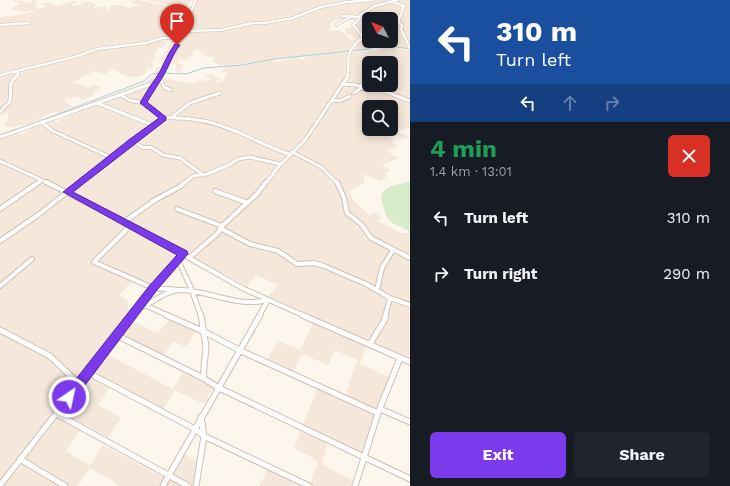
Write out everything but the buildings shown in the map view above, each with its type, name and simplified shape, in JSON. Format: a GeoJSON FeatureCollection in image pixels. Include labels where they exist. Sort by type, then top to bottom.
{"type":"FeatureCollection","features":[{"type":"Feature","properties":{"kind":"street"},"geometry":{"type":"LineString","coordinates":[[144,103],[185,30],[196,0]]}},
{"type":"Feature","properties":{"kind":"street"},"geometry":{"type":"LineString","coordinates":[[0,74],[74,57],[90,50],[146,43],[162,38],[173,38],[185,30],[221,30],[248,24],[293,18],[321,7],[347,2],[373,0]]}},
{"type":"Feature","properties":{"kind":"street"},"geometry":{"type":"LineString","coordinates":[[190,257],[266,185],[280,164],[305,140],[320,119],[330,101],[343,84],[348,73],[349,53],[355,44],[363,37],[353,26],[358,21],[359,17],[364,12],[375,6],[397,0]]}},
{"type":"Feature","properties":{"kind":"street"},"geometry":{"type":"LineString","coordinates":[[392,2],[404,6],[402,10],[402,18],[398,22],[402,25],[401,30],[410,48]]}},
{"type":"Feature","properties":{"kind":"street"},"geometry":{"type":"LineString","coordinates":[[342,16],[359,17]]}},
{"type":"Feature","properties":{"kind":"street"},"geometry":{"type":"LineString","coordinates":[[336,25],[351,17]]}},
{"type":"Feature","properties":{"kind":"street"},"geometry":{"type":"LineString","coordinates":[[0,25],[29,23]]}},
{"type":"Feature","properties":{"kind":"street"},"geometry":{"type":"LineString","coordinates":[[0,112],[10,102],[11,83],[18,75],[18,71]]}},
{"type":"Feature","properties":{"kind":"street"},"geometry":{"type":"LineString","coordinates":[[159,78],[165,88],[171,90]]}},
{"type":"Feature","properties":{"kind":"street"},"geometry":{"type":"LineString","coordinates":[[0,137],[154,83]]}},
{"type":"Feature","properties":{"kind":"street"},"geometry":{"type":"LineString","coordinates":[[343,84],[381,90],[410,101]]}},
{"type":"Feature","properties":{"kind":"street"},"geometry":{"type":"LineString","coordinates":[[354,93],[360,87]]}},
{"type":"Feature","properties":{"kind":"street"},"geometry":{"type":"LineString","coordinates":[[172,117],[190,103],[220,93]]}},
{"type":"Feature","properties":{"kind":"street"},"geometry":{"type":"LineString","coordinates":[[122,95],[129,100],[144,103],[163,118]]}},
{"type":"Feature","properties":{"kind":"street"},"geometry":{"type":"LineString","coordinates":[[330,101],[342,100],[350,96]]}},
{"type":"Feature","properties":{"kind":"street"},"geometry":{"type":"LineString","coordinates":[[96,103],[155,126]]}},
{"type":"Feature","properties":{"kind":"street"},"geometry":{"type":"LineString","coordinates":[[0,241],[112,158],[132,141],[155,126],[163,118],[172,117],[217,124],[233,130],[266,147],[305,158],[330,174],[338,182],[340,191],[344,198],[347,213],[361,224],[371,238],[410,258]]}},
{"type":"Feature","properties":{"kind":"street"},"geometry":{"type":"LineString","coordinates":[[41,122],[53,131],[112,158]]}},
{"type":"Feature","properties":{"kind":"street"},"geometry":{"type":"LineString","coordinates":[[132,141],[142,147],[152,148],[163,155],[180,158],[202,174]]}},
{"type":"Feature","properties":{"kind":"street"},"geometry":{"type":"LineString","coordinates":[[124,222],[147,205],[181,186],[188,179],[229,165],[243,158],[250,157],[280,164]]}},
{"type":"Feature","properties":{"kind":"street"},"geometry":{"type":"LineString","coordinates":[[0,161],[67,192],[131,225],[190,257],[235,284],[410,362]]}},
{"type":"Feature","properties":{"kind":"street"},"geometry":{"type":"LineString","coordinates":[[0,210],[41,181]]}},
{"type":"Feature","properties":{"kind":"street"},"geometry":{"type":"LineString","coordinates":[[215,191],[248,203]]}},
{"type":"Feature","properties":{"kind":"street"},"geometry":{"type":"LineString","coordinates":[[177,209],[222,228],[250,244],[278,252],[297,264],[314,263],[324,266],[377,290],[390,298],[410,305]]}},
{"type":"Feature","properties":{"kind":"street"},"geometry":{"type":"LineString","coordinates":[[131,225],[94,262],[153,288],[181,290],[230,300],[260,302],[268,300]]}},
{"type":"Feature","properties":{"kind":"street"},"geometry":{"type":"LineString","coordinates":[[377,290],[380,275],[387,257],[393,250]]}},
{"type":"Feature","properties":{"kind":"street"},"geometry":{"type":"LineString","coordinates":[[0,485],[57,414],[78,383],[136,309],[183,254]]}},
{"type":"Feature","properties":{"kind":"street"},"geometry":{"type":"LineString","coordinates":[[0,286],[32,259]]}},
{"type":"Feature","properties":{"kind":"street"},"geometry":{"type":"LineString","coordinates":[[178,260],[194,293],[205,332],[208,351],[207,364],[203,378]]}},
{"type":"Feature","properties":{"kind":"street"},"geometry":{"type":"LineString","coordinates":[[136,309],[147,306],[164,294],[181,290]]}},
{"type":"Feature","properties":{"kind":"street"},"geometry":{"type":"LineString","coordinates":[[370,344],[384,321],[390,298]]}},
{"type":"Feature","properties":{"kind":"street"},"geometry":{"type":"LineString","coordinates":[[163,486],[217,387],[268,300]]}},
{"type":"Feature","properties":{"kind":"street"},"geometry":{"type":"LineString","coordinates":[[147,306],[205,332],[239,350],[379,411],[410,422]]}},
{"type":"Feature","properties":{"kind":"street"},"geometry":{"type":"LineString","coordinates":[[0,330],[19,341],[39,349],[54,359],[66,369],[78,383]]}},
{"type":"Feature","properties":{"kind":"street"},"geometry":{"type":"LineString","coordinates":[[116,335],[203,378],[217,387],[410,478]]}},
{"type":"Feature","properties":{"kind":"street"},"geometry":{"type":"LineString","coordinates":[[355,486],[379,411],[400,358]]}},
{"type":"Feature","properties":{"kind":"street"},"geometry":{"type":"LineString","coordinates":[[87,372],[195,429],[204,436],[309,486]]}},
{"type":"Feature","properties":{"kind":"street"},"geometry":{"type":"LineString","coordinates":[[57,414],[188,486]]}},
{"type":"Feature","properties":{"kind":"street"},"geometry":{"type":"LineString","coordinates":[[196,486],[204,436],[202,417]]}},
{"type":"Feature","properties":{"kind":"street"},"geometry":{"type":"LineString","coordinates":[[20,459],[65,486]]}},
{"type":"Feature","properties":{"kind":"shaded area"},"geometry":{"type":"Polygon","coordinates":[[[15,0],[24,1],[25,3],[22,3],[23,4],[30,3],[33,0],[38,0],[35,2],[38,4],[34,5],[38,9],[46,6],[41,4],[46,2],[56,6],[77,1],[72,5],[73,6],[82,5],[84,2],[90,2],[96,5],[93,8],[97,9],[99,8],[97,7],[107,6],[107,10],[109,10],[111,5],[120,5],[130,8],[133,6],[138,6],[139,5],[131,2],[137,0],[171,7],[173,6],[146,0],[191,0],[185,12],[170,28],[173,30],[168,37],[169,41],[164,47],[158,48],[153,57],[156,58],[150,63],[154,64],[152,68],[148,68],[144,75],[137,77],[125,76],[113,69],[105,74],[94,71],[74,82],[88,88],[96,85],[101,87],[92,93],[95,95],[84,100],[74,96],[70,99],[67,98],[64,100],[72,107],[57,113],[54,112],[29,124],[8,128],[4,123],[8,121],[8,113],[2,113],[0,116],[0,18],[35,11],[17,11],[11,8],[20,4],[13,2],[15,0]]]}},
{"type":"Feature","properties":{"kind":"shaded area"},"geometry":{"type":"Polygon","coordinates":[[[196,0],[410,0],[410,49],[398,47],[398,12],[362,12],[362,18],[358,18],[357,20],[336,19],[329,25],[331,28],[329,31],[338,30],[346,34],[349,39],[357,40],[345,32],[347,28],[354,27],[352,25],[362,19],[362,48],[371,48],[370,49],[241,64],[220,65],[212,61],[215,59],[212,56],[206,57],[198,50],[192,52],[194,56],[191,55],[187,60],[178,59],[177,64],[183,64],[180,73],[176,72],[176,64],[160,61],[177,33],[176,32],[189,9],[192,8],[196,0]]]}},
{"type":"Feature","properties":{"kind":"shaded area"},"geometry":{"type":"Polygon","coordinates":[[[380,48],[410,50],[410,129],[407,127],[404,130],[400,129],[398,131],[398,100],[362,100],[362,136],[388,136],[394,139],[391,142],[398,146],[387,151],[398,158],[382,165],[390,170],[384,174],[387,176],[381,181],[364,174],[364,183],[349,191],[353,200],[370,216],[376,213],[382,218],[378,221],[401,233],[410,233],[410,358],[368,341],[360,363],[390,378],[361,454],[329,439],[322,464],[354,481],[352,486],[309,486],[318,461],[294,448],[318,387],[344,400],[357,360],[335,350],[328,365],[302,354],[293,372],[267,360],[278,341],[300,350],[316,317],[269,296],[278,285],[256,275],[247,286],[182,251],[148,286],[133,280],[119,295],[127,300],[129,314],[126,318],[158,333],[172,317],[196,331],[186,347],[173,341],[164,355],[115,332],[101,351],[173,389],[183,373],[213,387],[204,404],[175,390],[163,410],[113,382],[98,405],[121,418],[108,437],[84,424],[66,451],[90,466],[103,445],[170,481],[184,454],[197,461],[196,486],[121,486],[90,468],[77,486],[0,486],[0,138],[17,132],[22,134],[40,124],[53,120],[57,122],[72,113],[70,110],[75,108],[79,110],[88,106],[86,104],[146,82],[152,77],[157,67],[162,68],[159,76],[164,78],[193,84],[200,80],[207,81],[211,79],[205,76],[210,74],[221,79],[215,82],[218,83],[225,79],[224,76],[228,75],[227,72],[222,72],[222,70],[226,68],[223,66],[245,65],[272,60],[276,62],[297,57],[300,60],[306,59],[305,56],[333,53],[379,51],[378,49],[380,48]]]}},
{"type":"Feature","properties":{"kind":"shaded area"},"geometry":{"type":"Polygon","coordinates":[[[398,132],[409,137],[403,139],[398,136],[398,132]]]}},
{"type":"Feature","properties":{"kind":"shaded area"},"geometry":{"type":"Polygon","coordinates":[[[268,469],[300,486],[259,486],[268,469]]]}},
{"type":"Feature","properties":{"kind":"green space"},"geometry":{"type":"Polygon","coordinates":[[[410,181],[410,232],[389,220],[381,198],[382,194],[387,189],[410,181]]]}},
{"type":"Feature","properties":{"kind":"waterway"},"geometry":{"type":"LineString","coordinates":[[352,51],[370,49],[378,44],[410,49]]}},
{"type":"Feature","properties":{"kind":"waterway"},"geometry":{"type":"LineString","coordinates":[[162,73],[186,74],[204,68],[241,65],[275,59],[349,51]]}},
{"type":"Feature","properties":{"kind":"waterway"},"geometry":{"type":"LineString","coordinates":[[32,124],[144,81],[152,74],[160,73]]}},
{"type":"Feature","properties":{"kind":"waterway"},"geometry":{"type":"LineString","coordinates":[[11,131],[27,126]]}},
{"type":"Feature","properties":{"kind":"route"},"geometry":{"type":"LineString","coordinates":[[69,397],[78,383],[153,288],[183,254],[67,192],[132,141],[160,123],[163,118],[148,108],[144,103],[154,83],[159,78],[170,54],[177,45]]}}]}
